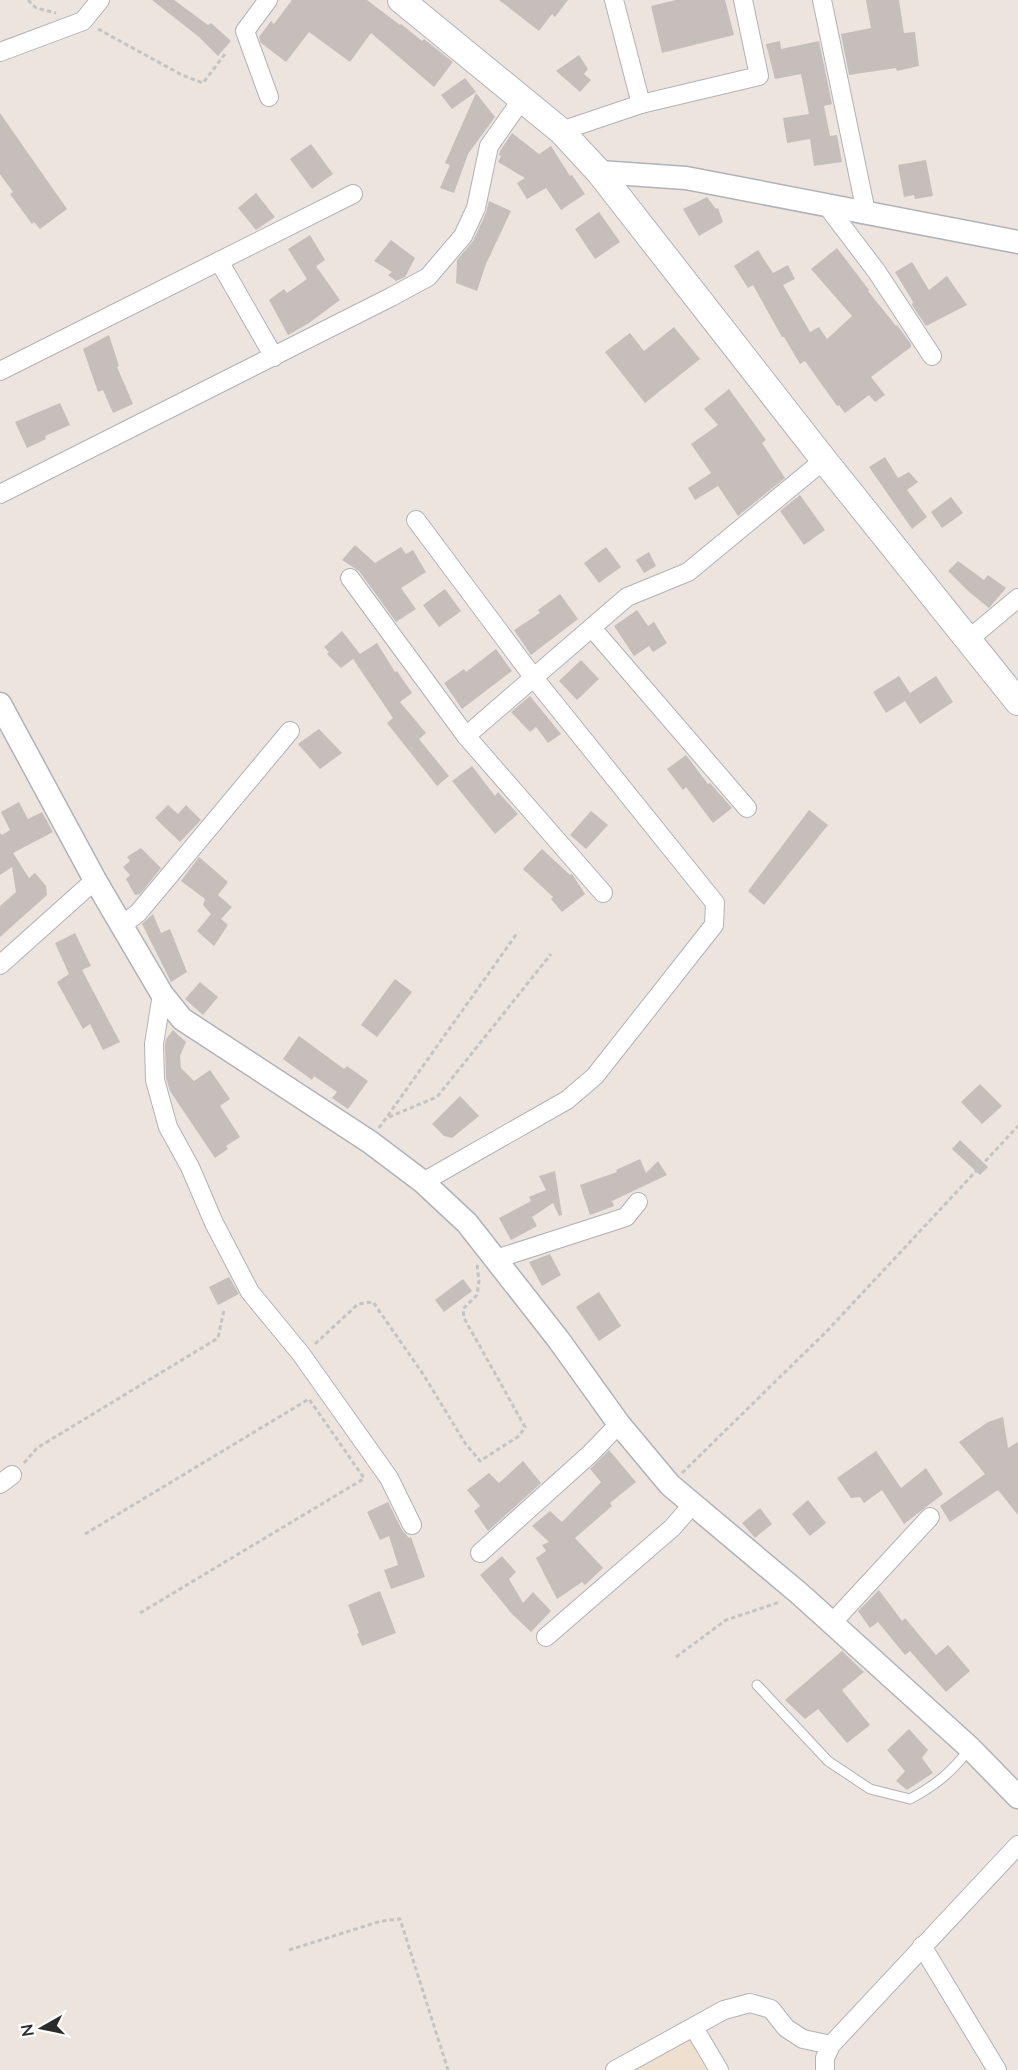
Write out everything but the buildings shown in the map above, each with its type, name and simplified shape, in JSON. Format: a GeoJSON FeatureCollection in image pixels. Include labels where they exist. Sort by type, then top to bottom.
{"type":"FeatureCollection","features":[{"type":"Feature","properties":{"kind":"main road"},"geometry":{"type":"LineString","coordinates":[[401,0],[561,131],[599,172],[824,460],[1018,702]]}},
{"type":"Feature","properties":{"kind":"street"},"geometry":{"type":"LineString","coordinates":[[0,52],[83,21],[100,0]]}},
{"type":"Feature","properties":{"kind":"street"},"geometry":{"type":"LineString","coordinates":[[268,0],[245,31],[269,97]]}},
{"type":"Feature","properties":{"kind":"street"},"geometry":{"type":"LineString","coordinates":[[614,0],[641,104]]}},
{"type":"Feature","properties":{"kind":"street"},"geometry":{"type":"LineString","coordinates":[[561,131],[641,104],[759,76],[743,0]]}},
{"type":"Feature","properties":{"kind":"street"},"geometry":{"type":"LineString","coordinates":[[822,0],[866,212]]}},
{"type":"Feature","properties":{"kind":"street"},"geometry":{"type":"LineString","coordinates":[[0,494],[274,357],[428,276],[463,236],[476,208],[489,146],[522,99]]}},
{"type":"Feature","properties":{"kind":"street"},"geometry":{"type":"LineString","coordinates":[[599,172],[686,178],[1018,242]]}},
{"type":"Feature","properties":{"kind":"street"},"geometry":{"type":"LineString","coordinates":[[0,371],[353,194]]}},
{"type":"Feature","properties":{"kind":"street"},"geometry":{"type":"LineString","coordinates":[[827,206],[877,272],[932,356]]}},
{"type":"Feature","properties":{"kind":"street"},"geometry":{"type":"LineString","coordinates":[[219,261],[274,357]]}},
{"type":"Feature","properties":{"kind":"street"},"geometry":{"type":"LineString","coordinates":[[466,736],[627,597],[688,572],[824,460]]}},
{"type":"Feature","properties":{"kind":"street"},"geometry":{"type":"LineString","coordinates":[[416,520],[534,678],[715,903],[714,925],[595,1076],[567,1100],[423,1182]]}},
{"type":"Feature","properties":{"kind":"street"},"geometry":{"type":"LineString","coordinates":[[350,578],[466,736],[603,893]]}},
{"type":"Feature","properties":{"kind":"street"},"geometry":{"type":"LineString","coordinates":[[969,639],[1018,598]]}},
{"type":"Feature","properties":{"kind":"street"},"geometry":{"type":"LineString","coordinates":[[592,628],[747,808]]}},
{"type":"Feature","properties":{"kind":"street"},"geometry":{"type":"LineString","coordinates":[[0,706],[94,880],[162,994],[182,1019],[370,1142],[423,1182],[467,1223],[558,1340],[619,1424],[670,1485],[801,1595],[970,1748],[1018,1797]]}},
{"type":"Feature","properties":{"kind":"street"},"geometry":{"type":"LineString","coordinates":[[121,926],[138,913],[290,731]]}},
{"type":"Feature","properties":{"kind":"street"},"geometry":{"type":"LineString","coordinates":[[0,965],[94,880]]}},
{"type":"Feature","properties":{"kind":"street"},"geometry":{"type":"LineString","coordinates":[[162,994],[154,1044],[155,1080],[168,1127],[190,1167],[214,1223],[250,1292],[301,1354],[381,1466],[412,1525]]}},
{"type":"Feature","properties":{"kind":"street"},"geometry":{"type":"LineString","coordinates":[[492,1254],[626,1217],[638,1202]]}},
{"type":"Feature","properties":{"kind":"street"},"geometry":{"type":"LineString","coordinates":[[480,1552],[590,1454],[619,1424]]}},
{"type":"Feature","properties":{"kind":"street"},"geometry":{"type":"LineString","coordinates":[[546,1637],[672,1528],[693,1504]]}},
{"type":"Feature","properties":{"kind":"street"},"geometry":{"type":"LineString","coordinates":[[832,1623],[930,1517]]}},
{"type":"Feature","properties":{"kind":"street"},"geometry":{"type":"LineString","coordinates":[[825,2070],[825,2058],[831,2045],[1018,1845]]}},
{"type":"Feature","properties":{"kind":"street"},"geometry":{"type":"LineString","coordinates":[[922,1946],[997,2070]]}},
{"type":"Feature","properties":{"kind":"street"},"geometry":{"type":"LineString","coordinates":[[615,2070],[724,2010],[750,2003],[771,2009],[786,2028],[804,2039],[831,2045]]}},
{"type":"Feature","properties":{"kind":"street"},"geometry":{"type":"LineString","coordinates":[[694,2028],[720,2070]]}},
{"type":"Feature","properties":{"kind":"lane"},"geometry":{"type":"LineString","coordinates":[[757,1685],[828,1761],[870,1789],[910,1799],[928,1790],[954,1769],[970,1748]]}},
{"type":"Feature","properties":{"kind":"path"},"geometry":{"type":"LineString","coordinates":[[28,0],[36,8],[83,21],[182,75],[203,83],[225,54]]}},
{"type":"Feature","properties":{"kind":"path"},"geometry":{"type":"LineString","coordinates":[[370,1142],[518,932]]}},
{"type":"Feature","properties":{"kind":"path"},"geometry":{"type":"LineString","coordinates":[[387,1117],[437,1097],[551,954]]}},
{"type":"Feature","properties":{"kind":"path"},"geometry":{"type":"LineString","coordinates":[[670,1485],[827,1331],[1018,1126]]}},
{"type":"Feature","properties":{"kind":"path"},"geometry":{"type":"LineString","coordinates":[[301,1354],[320,1341],[358,1304],[373,1302],[423,1374],[465,1443],[480,1461],[519,1436],[525,1427],[464,1318],[462,1309],[477,1295],[479,1281],[476,1266],[492,1254]]}},
{"type":"Feature","properties":{"kind":"path"},"geometry":{"type":"LineString","coordinates":[[6,1480],[37,1448],[218,1338],[224,1310]]}},
{"type":"Feature","properties":{"kind":"path"},"geometry":{"type":"LineString","coordinates":[[85,1534],[309,1399],[364,1478]]}},
{"type":"Feature","properties":{"kind":"path"},"geometry":{"type":"LineString","coordinates":[[140,1613],[381,1466]]}},
{"type":"Feature","properties":{"kind":"path"},"geometry":{"type":"LineString","coordinates":[[676,1657],[726,1620],[801,1595]]}},
{"type":"Feature","properties":{"kind":"path"},"geometry":{"type":"LineString","coordinates":[[290,1950],[381,1921],[400,1919],[448,2070]]}},
{"type":"Feature","properties":{"kind":"shaded area"},"geometry":{"type":"Polygon","coordinates":[[[688,2039],[707,2070],[628,2070],[688,2039]]]}}]}
